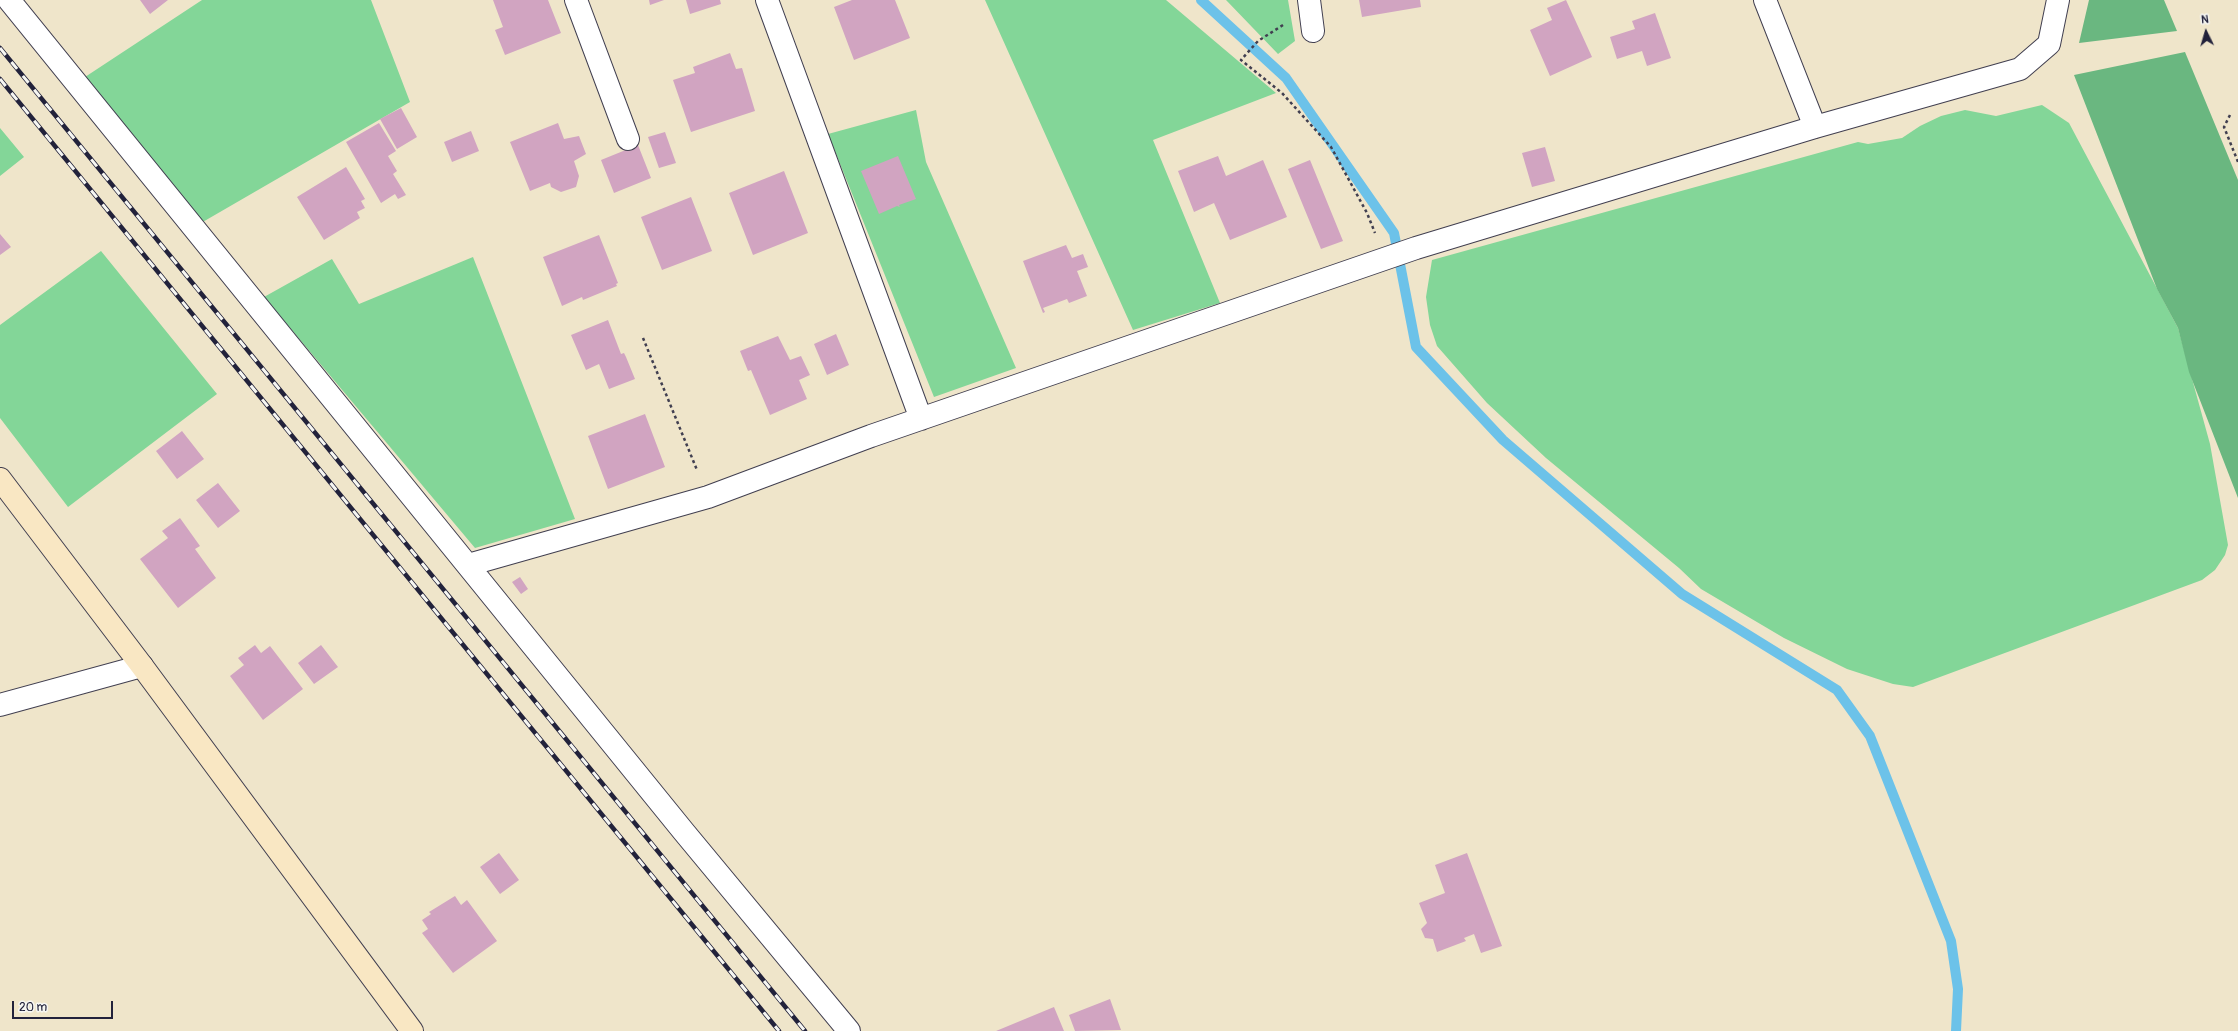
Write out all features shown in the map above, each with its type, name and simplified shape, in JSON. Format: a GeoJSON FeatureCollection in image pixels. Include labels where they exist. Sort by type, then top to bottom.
{"type":"FeatureCollection","features":[{"type":"Feature","properties":{"kind":"main road"},"geometry":{"type":"LineString","coordinates":[[0,479],[142,666],[412,1031]]}},
{"type":"Feature","properties":{"kind":"street"},"geometry":{"type":"LineString","coordinates":[[9,0],[849,1031]]}},
{"type":"Feature","properties":{"kind":"street"},"geometry":{"type":"LineString","coordinates":[[576,0],[628,139]]}},
{"type":"Feature","properties":{"kind":"street"},"geometry":{"type":"LineString","coordinates":[[768,0],[921,419]]}},
{"type":"Feature","properties":{"kind":"street"},"geometry":{"type":"LineString","coordinates":[[1309,0],[1314,31]]}},
{"type":"Feature","properties":{"kind":"street"},"geometry":{"type":"LineString","coordinates":[[1765,0],[1815,127]]}},
{"type":"Feature","properties":{"kind":"street"},"geometry":{"type":"LineString","coordinates":[[468,565],[708,497],[921,419],[1416,248],[1815,127],[2020,69],[2049,44],[2058,0]]}},
{"type":"Feature","properties":{"kind":"street"},"geometry":{"type":"LineString","coordinates":[[0,706],[142,666]]}},
{"type":"Feature","properties":{"kind":"path"},"geometry":{"type":"LineString","coordinates":[[1258,42],[1241,60],[1282,93],[1331,147],[1367,213],[1386,259]]}},
{"type":"Feature","properties":{"kind":"path"},"geometry":{"type":"LineString","coordinates":[[2230,115],[2224,127],[2238,162]]}},
{"type":"Feature","properties":{"kind":"path"},"geometry":{"type":"LineString","coordinates":[[643,338],[708,497]]}},
{"type":"Feature","properties":{"kind":"green space"},"geometry":{"type":"Polygon","coordinates":[[[202,0],[371,0],[410,102],[201,223],[85,77],[202,0]]]}},
{"type":"Feature","properties":{"kind":"green space"},"geometry":{"type":"Polygon","coordinates":[[[985,0],[1166,0],[1276,93],[1153,140],[1220,303],[1133,330],[985,0]]]}},
{"type":"Feature","properties":{"kind":"green space"},"geometry":{"type":"Polygon","coordinates":[[[1226,0],[1288,0],[1295,41],[1278,54],[1226,0]]]}},
{"type":"Feature","properties":{"kind":"green space"},"geometry":{"type":"Polygon","coordinates":[[[2089,0],[2164,0],[2177,31],[2079,43],[2089,0]]]}},
{"type":"Feature","properties":{"kind":"green space"},"geometry":{"type":"Polygon","coordinates":[[[2185,52],[2238,180],[2238,498],[2189,372],[2178,328],[2157,289],[2074,75],[2185,52]]]}},
{"type":"Feature","properties":{"kind":"green space"},"geometry":{"type":"Polygon","coordinates":[[[2042,105],[2069,123],[2178,328],[2210,444],[2228,545],[2225,555],[2215,570],[2202,580],[1913,687],[1893,684],[1847,669],[1784,638],[1701,589],[1679,568],[1546,458],[1487,403],[1437,346],[1430,325],[1426,297],[1432,260],[1858,142],[1868,144],[1902,138],[1920,126],[1941,116],[1965,110],[1996,116],[2042,105]]]}},
{"type":"Feature","properties":{"kind":"green space"},"geometry":{"type":"Polygon","coordinates":[[[916,110],[926,162],[1016,368],[934,397],[828,134],[916,110]]]}},
{"type":"Feature","properties":{"kind":"green space"},"geometry":{"type":"Polygon","coordinates":[[[0,128],[24,157],[0,176],[0,128]]]}},
{"type":"Feature","properties":{"kind":"green space"},"geometry":{"type":"Polygon","coordinates":[[[101,251],[217,394],[68,507],[0,418],[0,325],[101,251]]]}},
{"type":"Feature","properties":{"kind":"green space"},"geometry":{"type":"Polygon","coordinates":[[[473,257],[575,519],[475,548],[264,297],[332,259],[359,304],[473,257]]]}},
{"type":"Feature","properties":{"kind":"building"},"geometry":{"type":"Polygon","coordinates":[[[140,0],[168,0],[150,14],[140,0]]]}},
{"type":"Feature","properties":{"kind":"building"},"geometry":{"type":"Polygon","coordinates":[[[493,0],[548,0],[561,33],[505,55],[495,30],[503,27],[493,0]]]}},
{"type":"Feature","properties":{"kind":"building"},"geometry":{"type":"Polygon","coordinates":[[[649,0],[664,0],[650,5],[649,0]]]}},
{"type":"Feature","properties":{"kind":"building"},"geometry":{"type":"Polygon","coordinates":[[[686,0],[720,0],[721,4],[690,14],[686,0]]]}},
{"type":"Feature","properties":{"kind":"building"},"geometry":{"type":"Polygon","coordinates":[[[852,0],[895,0],[910,38],[854,60],[834,7],[852,0]]]}},
{"type":"Feature","properties":{"kind":"building"},"geometry":{"type":"Polygon","coordinates":[[[1359,0],[1420,0],[1421,7],[1362,17],[1359,0]]]}},
{"type":"Feature","properties":{"kind":"building"},"geometry":{"type":"Polygon","coordinates":[[[1566,0],[1592,57],[1550,76],[1530,30],[1552,20],[1547,8],[1566,0]]]}},
{"type":"Feature","properties":{"kind":"building"},"geometry":{"type":"Polygon","coordinates":[[[1655,13],[1671,58],[1647,66],[1642,51],[1617,59],[1610,37],[1635,29],[1632,21],[1655,13]]]}},
{"type":"Feature","properties":{"kind":"building"},"geometry":{"type":"Polygon","coordinates":[[[730,53],[736,69],[742,68],[755,111],[691,132],[673,80],[695,73],[693,67],[730,53]]]}},
{"type":"Feature","properties":{"kind":"building"},"geometry":{"type":"Polygon","coordinates":[[[401,108],[417,137],[397,149],[380,119],[401,108]]]}},
{"type":"Feature","properties":{"kind":"building"},"geometry":{"type":"Polygon","coordinates":[[[379,123],[396,151],[388,156],[397,171],[393,174],[406,195],[398,199],[395,194],[381,203],[346,142],[379,123]]]}},
{"type":"Feature","properties":{"kind":"building"},"geometry":{"type":"Polygon","coordinates":[[[558,123],[564,139],[579,136],[586,154],[574,161],[579,176],[576,187],[561,192],[551,187],[550,183],[530,191],[510,142],[558,123]]]}},
{"type":"Feature","properties":{"kind":"building"},"geometry":{"type":"Polygon","coordinates":[[[471,131],[479,151],[452,162],[444,142],[471,131]]]}},
{"type":"Feature","properties":{"kind":"building"},"geometry":{"type":"Polygon","coordinates":[[[665,132],[676,163],[659,168],[648,137],[665,132]]]}},
{"type":"Feature","properties":{"kind":"building"},"geometry":{"type":"Polygon","coordinates":[[[638,145],[651,178],[614,193],[601,160],[638,145]]]}},
{"type":"Feature","properties":{"kind":"building"},"geometry":{"type":"Polygon","coordinates":[[[1545,147],[1555,181],[1532,187],[1522,153],[1545,147]]]}},
{"type":"Feature","properties":{"kind":"building"},"geometry":{"type":"Polygon","coordinates":[[[898,156],[916,199],[899,205],[900,207],[897,206],[879,214],[861,171],[898,156]]]}},
{"type":"Feature","properties":{"kind":"building"},"geometry":{"type":"Polygon","coordinates":[[[1218,156],[1226,176],[1263,160],[1287,217],[1230,240],[1214,203],[1194,212],[1178,171],[1218,156]]]}},
{"type":"Feature","properties":{"kind":"building"},"geometry":{"type":"Polygon","coordinates":[[[1310,160],[1343,241],[1321,249],[1288,169],[1310,160]]]}},
{"type":"Feature","properties":{"kind":"building"},"geometry":{"type":"Polygon","coordinates":[[[346,167],[365,199],[361,201],[365,208],[357,212],[360,218],[324,240],[297,197],[346,167]]]}},
{"type":"Feature","properties":{"kind":"building"},"geometry":{"type":"Polygon","coordinates":[[[784,171],[808,233],[753,255],[729,193],[784,171]]]}},
{"type":"Feature","properties":{"kind":"building"},"geometry":{"type":"Polygon","coordinates":[[[691,197],[712,251],[662,270],[641,217],[691,197]]]}},
{"type":"Feature","properties":{"kind":"building"},"geometry":{"type":"Polygon","coordinates":[[[0,234],[11,247],[0,255],[0,234]]]}},
{"type":"Feature","properties":{"kind":"building"},"geometry":{"type":"Polygon","coordinates":[[[599,235],[618,283],[616,284],[617,286],[583,300],[582,297],[562,306],[543,257],[599,235]]]}},
{"type":"Feature","properties":{"kind":"building"},"geometry":{"type":"Polygon","coordinates":[[[1066,245],[1072,258],[1083,254],[1088,267],[1077,271],[1087,296],[1069,303],[1067,299],[1043,308],[1045,312],[1043,313],[1023,261],[1066,245]]]}},
{"type":"Feature","properties":{"kind":"building"},"geometry":{"type":"Polygon","coordinates":[[[608,320],[621,354],[624,353],[635,379],[609,389],[599,364],[586,370],[571,335],[608,320]]]}},
{"type":"Feature","properties":{"kind":"building"},"geometry":{"type":"Polygon","coordinates":[[[836,334],[849,365],[827,375],[814,344],[836,334]]]}},
{"type":"Feature","properties":{"kind":"building"},"geometry":{"type":"Polygon","coordinates":[[[778,336],[790,360],[801,356],[810,375],[799,380],[807,399],[770,415],[751,370],[748,371],[740,351],[778,336]]]}},
{"type":"Feature","properties":{"kind":"building"},"geometry":{"type":"Polygon","coordinates":[[[645,414],[665,467],[608,489],[588,436],[645,414]]]}},
{"type":"Feature","properties":{"kind":"building"},"geometry":{"type":"Polygon","coordinates":[[[182,431],[204,459],[177,479],[156,451],[182,431]]]}},
{"type":"Feature","properties":{"kind":"building"},"geometry":{"type":"Polygon","coordinates":[[[218,483],[240,511],[218,528],[196,500],[218,483]]]}},
{"type":"Feature","properties":{"kind":"building"},"geometry":{"type":"Polygon","coordinates":[[[180,518],[200,546],[195,549],[216,578],[178,608],[140,559],[168,538],[162,531],[180,518]]]}},
{"type":"Feature","properties":{"kind":"building"},"geometry":{"type":"Polygon","coordinates":[[[520,577],[528,589],[521,594],[512,582],[520,577]]]}},
{"type":"Feature","properties":{"kind":"building"},"geometry":{"type":"Polygon","coordinates":[[[255,645],[261,653],[270,646],[303,689],[263,720],[230,676],[244,665],[238,658],[255,645]]]}},
{"type":"Feature","properties":{"kind":"building"},"geometry":{"type":"Polygon","coordinates":[[[321,645],[338,667],[314,684],[298,663],[321,645]]]}},
{"type":"Feature","properties":{"kind":"building"},"geometry":{"type":"Polygon","coordinates":[[[499,853],[519,880],[500,894],[480,867],[499,853]]]}},
{"type":"Feature","properties":{"kind":"building"},"geometry":{"type":"Polygon","coordinates":[[[1467,853],[1502,946],[1481,953],[1474,934],[1464,938],[1466,941],[1437,952],[1433,939],[1425,938],[1421,929],[1427,923],[1419,903],[1445,893],[1435,865],[1467,853]]]}},
{"type":"Feature","properties":{"kind":"building"},"geometry":{"type":"Polygon","coordinates":[[[455,896],[461,905],[467,900],[497,941],[453,973],[422,933],[428,929],[422,920],[431,914],[429,912],[455,896]]]}},
{"type":"Feature","properties":{"kind":"building"},"geometry":{"type":"Polygon","coordinates":[[[1110,999],[1121,1030],[1075,1031],[1069,1015],[1110,999]]]}},
{"type":"Feature","properties":{"kind":"building"},"geometry":{"type":"Polygon","coordinates":[[[1054,1007],[1064,1031],[996,1031],[1054,1007]]]}},
{"type":"Feature","properties":{"kind":"waterway"},"geometry":{"type":"LineString","coordinates":[[1201,0],[1286,78],[1394,233],[1416,347],[1503,440],[1682,594],[1837,690],[1870,736],[1951,941],[1958,989],[1956,1031]]}},
{"type":"Feature","properties":{"kind":"railway"},"geometry":{"type":"LineString","coordinates":[[0,48],[805,1031]]}},
{"type":"Feature","properties":{"kind":"railway"},"geometry":{"type":"LineString","coordinates":[[0,79],[779,1031]]}}]}
